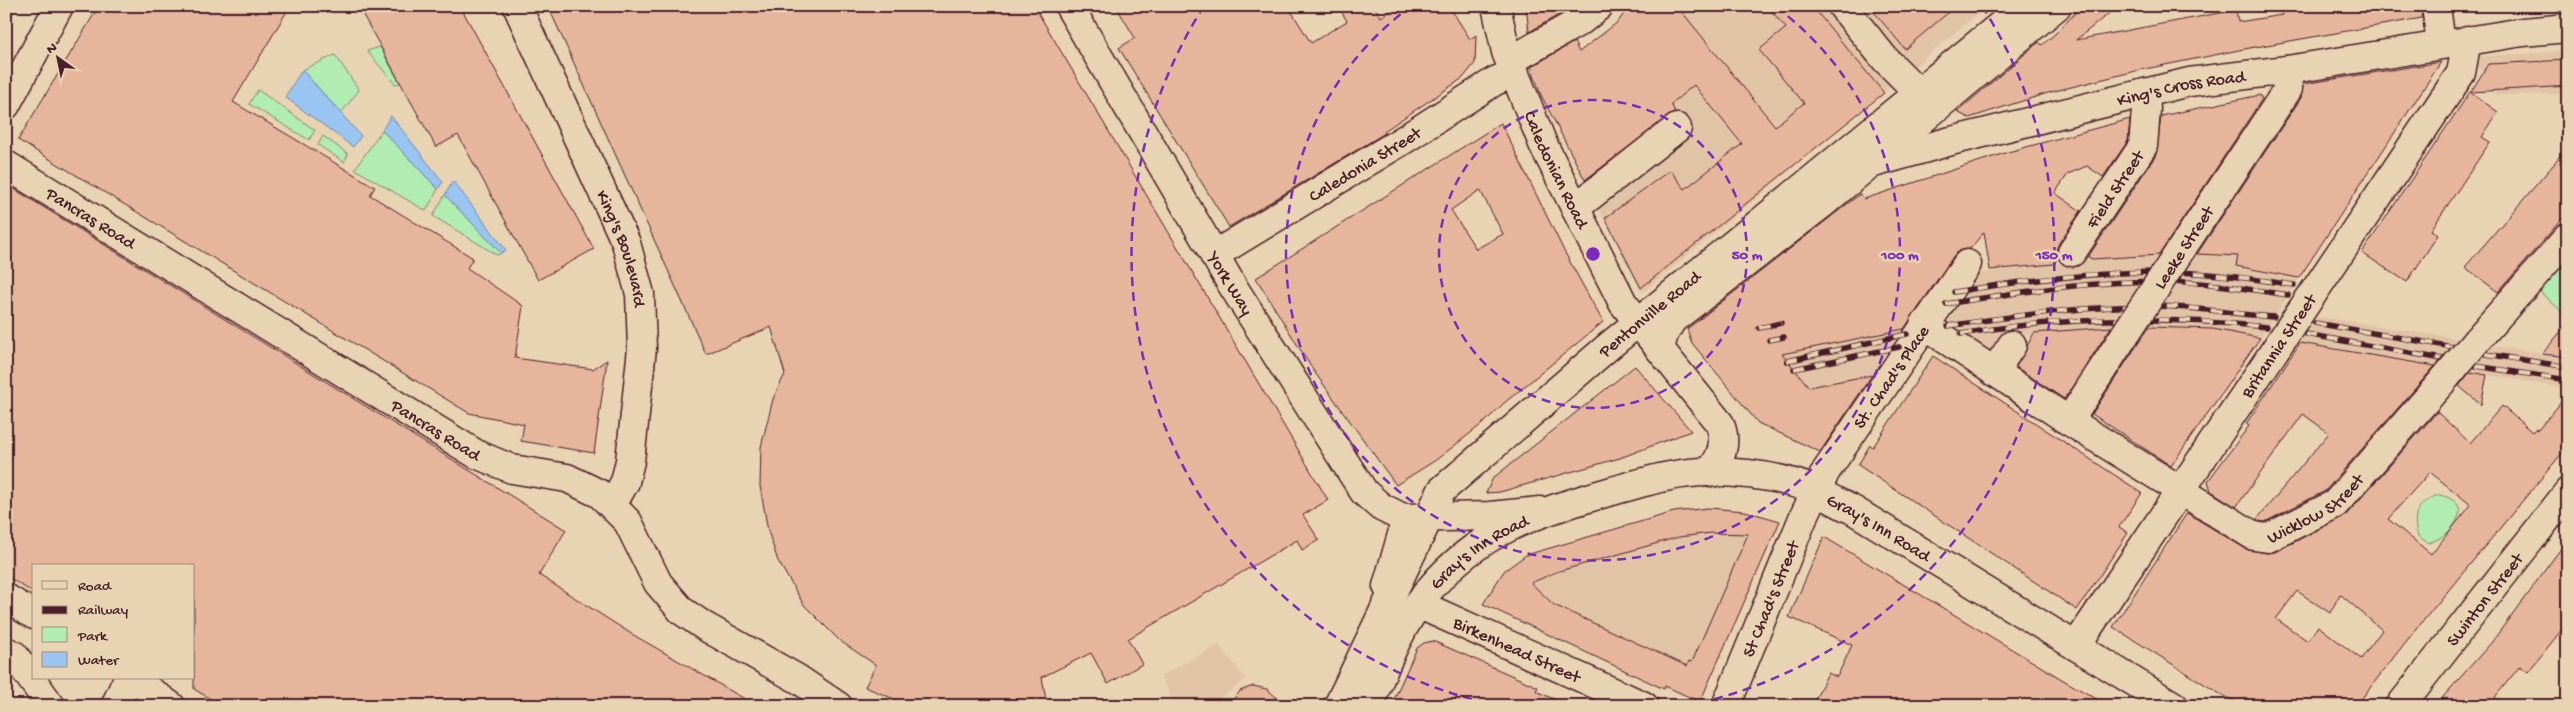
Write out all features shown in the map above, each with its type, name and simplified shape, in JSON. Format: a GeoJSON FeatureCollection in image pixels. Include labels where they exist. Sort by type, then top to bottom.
{"type":"FeatureCollection","features":[{"type":"Feature","properties":{"kind":"main road"},"geometry":{"type":"LineString","coordinates":[[6,104],[59,6]]}},
{"type":"Feature","properties":{"kind":"main road","name":"King's Boulevard"},"geometry":{"type":"LineString","coordinates":[[517,6],[626,244],[637,277],[643,319],[642,348],[625,482],[612,505]]}},
{"type":"Feature","properties":{"kind":"main road","name":"York Way"},"geometry":{"type":"LineString","coordinates":[[1069,6],[1214,255],[1355,481],[1380,507],[1416,518]]}},
{"type":"Feature","properties":{"kind":"main road","name":"Caledonian Road"},"geometry":{"type":"LineString","coordinates":[[1496,6],[1512,67],[1543,144],[1622,303],[1720,424],[1724,436],[1722,453],[1709,472]]}},
{"type":"Feature","properties":{"kind":"main road","name":"Caledonia Street"},"geometry":{"type":"LineString","coordinates":[[1214,255],[1405,139],[1495,81],[1512,67],[1600,6]]}},
{"type":"Feature","properties":{"kind":"main road"},"geometry":{"type":"LineString","coordinates":[[1842,6],[1885,59],[1918,92]]}},
{"type":"Feature","properties":{"kind":"main road","name":"Pentonville Road"},"geometry":{"type":"LineString","coordinates":[[1338,706],[1374,628],[1405,570],[1416,518],[1442,490],[1639,322],[2024,6]]}},
{"type":"Feature","properties":{"kind":"main road"},"geometry":{"type":"LineString","coordinates":[[1660,349],[1664,334],[1672,320],[1870,164],[2057,6]]}},
{"type":"Feature","properties":{"kind":"main road","name":"Britannia Street"},"geometry":{"type":"LineString","coordinates":[[2076,646],[2182,491],[2461,73],[2454,42],[2436,6]]}},
{"type":"Feature","properties":{"kind":"main road","name":"King's Cross Road"},"geometry":{"type":"LineString","coordinates":[[1804,188],[1838,178],[1870,164],[1951,140],[2189,82],[2287,70],[2454,42],[2568,28]]}},
{"type":"Feature","properties":{"kind":"main road","name":"Leeke Street"},"geometry":{"type":"LineString","coordinates":[[2069,421],[2288,88],[2287,70]]}},
{"type":"Feature","properties":{"kind":"main road","name":"Field Street"},"geometry":{"type":"LineString","coordinates":[[2072,252],[2143,146],[2146,110],[2145,93]]}},
{"type":"Feature","properties":{"kind":"main road"},"geometry":{"type":"LineString","coordinates":[[1575,208],[1677,128]]}},
{"type":"Feature","properties":{"kind":"main road","name":"Pancras Road"},"geometry":{"type":"LineString","coordinates":[[6,165],[476,454],[512,468],[567,478],[590,488],[612,505],[635,533],[658,583],[682,610],[704,626],[798,679],[838,706]]}},
{"type":"Feature","properties":{"kind":"main road","name":"Wicklow Street"},"geometry":{"type":"LineString","coordinates":[[1924,325],[2069,421],[2254,536],[2268,538],[2336,504],[2568,237]]}},
{"type":"Feature","properties":{"kind":"main road","name":"St. Chad's Place"},"geometry":{"type":"LineString","coordinates":[[1816,491],[1826,471],[1967,264]]}},
{"type":"Feature","properties":{"kind":"main road"},"geometry":{"type":"LineString","coordinates":[[1994,372],[2012,345]]}},
{"type":"Feature","properties":{"kind":"main road","name":"Gray's Inn Road"},"geometry":{"type":"LineString","coordinates":[[1369,706],[1390,654],[1418,604],[1444,573],[1482,541],[1518,521],[1549,509],[1664,476],[1709,472],[1766,478],[1816,491],[1853,510],[2174,706]]}},
{"type":"Feature","properties":{"kind":"main road","name":"St Chad's Street"},"geometry":{"type":"LineString","coordinates":[[1726,706],[1816,491]]}},
{"type":"Feature","properties":{"kind":"main road","name":"Swinton Street"},"geometry":{"type":"LineString","coordinates":[[2400,706],[2568,492]]}},
{"type":"Feature","properties":{"kind":"main road","name":"Gray's Inn Road"},"geometry":{"type":"LineString","coordinates":[[1416,518],[1490,516],[1549,509]]}},
{"type":"Feature","properties":{"kind":"main road"},"geometry":{"type":"LineString","coordinates":[[6,598],[32,614]]}},
{"type":"Feature","properties":{"kind":"main road","name":"Birkenhead Street"},"geometry":{"type":"LineString","coordinates":[[1418,604],[1644,706]]}},
{"type":"Feature","properties":{"kind":"main road"},"geometry":{"type":"LineString","coordinates":[[6,651],[14,655],[32,680]]}},
{"type":"Feature","properties":{"kind":"main road"},"geometry":{"type":"LineString","coordinates":[[32,680],[51,706]]}},
{"type":"Feature","properties":{"kind":"main road"},"geometry":{"type":"LineString","coordinates":[[115,706],[129,680]]}},
{"type":"Feature","properties":{"kind":"main road"},"geometry":{"type":"LineString","coordinates":[[133,680],[171,706]]}},
{"type":"Feature","properties":{"kind":"shaded area"},"geometry":{"type":"Polygon","coordinates":[[[1671,6],[1987,6],[1642,293],[1558,129],[1530,63],[1556,48],[1582,90],[1671,6]]]}},
{"type":"Feature","properties":{"kind":"shaded area"},"geometry":{"type":"Polygon","coordinates":[[[2568,51],[2568,94],[2496,95],[2472,57],[2568,51]]]}},
{"type":"Feature","properties":{"kind":"shaded area"},"geometry":{"type":"Polygon","coordinates":[[[2191,254],[2238,256],[2236,266],[2299,278],[2260,338],[2213,329],[2145,327],[2191,254]]]}},
{"type":"Feature","properties":{"kind":"shaded area"},"geometry":{"type":"Polygon","coordinates":[[[2167,255],[2116,327],[2006,336],[1992,353],[1936,318],[1967,275],[2092,259],[2167,255]]]}},
{"type":"Feature","properties":{"kind":"shaded area"},"geometry":{"type":"Polygon","coordinates":[[[2319,317],[2460,339],[2436,366],[2300,343],[2319,317]]]}},
{"type":"Feature","properties":{"kind":"shaded area"},"geometry":{"type":"Polygon","coordinates":[[[1912,327],[1881,374],[1809,387],[1759,328],[1787,353],[1912,327]]]}},
{"type":"Feature","properties":{"kind":"shaded area"},"geometry":{"type":"Polygon","coordinates":[[[2492,346],[2568,357],[2568,389],[2471,372],[2492,346]]]}},
{"type":"Feature","properties":{"kind":"shaded area"},"geometry":{"type":"Polygon","coordinates":[[[1708,508],[1745,511],[1776,520],[1778,525],[1700,702],[1676,691],[1664,689],[1483,604],[1501,575],[1531,555],[1672,513],[1708,508]]]}},
{"type":"Feature","properties":{"kind":"shaded area"},"geometry":{"type":"Polygon","coordinates":[[[1219,645],[1246,679],[1210,706],[1175,706],[1161,676],[1219,645]]]}},
{"type":"Feature","properties":{"kind":"green space"},"geometry":{"type":"Polygon","coordinates":[[[380,47],[400,83],[395,84],[367,51],[380,47]]]}},
{"type":"Feature","properties":{"kind":"green space"},"geometry":{"type":"Polygon","coordinates":[[[335,55],[359,90],[341,113],[302,70],[335,55]]]}},
{"type":"Feature","properties":{"kind":"green space"},"geometry":{"type":"Polygon","coordinates":[[[258,90],[315,130],[309,140],[249,104],[258,90]]]}},
{"type":"Feature","properties":{"kind":"green space"},"geometry":{"type":"Polygon","coordinates":[[[382,130],[438,189],[426,211],[355,169],[382,130]]]}},
{"type":"Feature","properties":{"kind":"green space"},"geometry":{"type":"Polygon","coordinates":[[[323,136],[348,154],[344,162],[318,145],[323,136]]]}},
{"type":"Feature","properties":{"kind":"green space"},"geometry":{"type":"Polygon","coordinates":[[[445,195],[501,253],[497,255],[433,216],[445,195]]]}},
{"type":"Feature","properties":{"kind":"green space"},"geometry":{"type":"Polygon","coordinates":[[[2568,258],[2568,317],[2539,291],[2568,258]]]}},
{"type":"Feature","properties":{"kind":"green space"},"geometry":{"type":"Polygon","coordinates":[[[2439,495],[2453,500],[2458,505],[2460,512],[2448,532],[2428,543],[2418,536],[2415,522],[2416,516],[2421,505],[2439,495]]]}},
{"type":"Feature","properties":{"kind":"water"},"geometry":{"type":"Polygon","coordinates":[[[302,70],[361,136],[353,147],[285,97],[302,70]]]}},
{"type":"Feature","properties":{"kind":"water"},"geometry":{"type":"Polygon","coordinates":[[[391,116],[443,182],[438,189],[382,130],[391,116]]]}},
{"type":"Feature","properties":{"kind":"water"},"geometry":{"type":"Polygon","coordinates":[[[453,181],[506,250],[501,253],[445,195],[453,181]]]}},
{"type":"Feature","properties":{"kind":"building"},"geometry":{"type":"Polygon","coordinates":[[[99,6],[290,6],[233,102],[375,187],[370,195],[473,258],[467,268],[523,306],[515,358],[593,369],[607,360],[594,453],[521,441],[524,424],[469,413],[18,140],[99,6]]]}},
{"type":"Feature","properties":{"kind":"building"},"geometry":{"type":"Polygon","coordinates":[[[358,6],[460,6],[594,249],[538,280],[458,135],[436,147],[358,6]]]}},
{"type":"Feature","properties":{"kind":"building"},"geometry":{"type":"Polygon","coordinates":[[[548,6],[1034,6],[1328,500],[1303,515],[1319,540],[1302,550],[1297,540],[1128,639],[1142,664],[1108,684],[1091,653],[1042,677],[1047,706],[911,706],[865,687],[876,665],[840,641],[804,605],[778,561],[768,531],[760,486],[761,447],[773,399],[785,374],[771,327],[706,354],[548,6]]]}},
{"type":"Feature","properties":{"kind":"building"},"geometry":{"type":"Polygon","coordinates":[[[1116,6],[1288,6],[1311,43],[1347,21],[1338,6],[1374,6],[1381,17],[1398,6],[1449,6],[1470,39],[1476,35],[1475,63],[1463,78],[1384,131],[1385,133],[1229,227],[1119,48],[1135,38],[1116,6]]]}},
{"type":"Feature","properties":{"kind":"building"},"geometry":{"type":"Polygon","coordinates":[[[1526,6],[1574,6],[1529,32],[1526,6]]]}},
{"type":"Feature","properties":{"kind":"building"},"geometry":{"type":"Polygon","coordinates":[[[1629,6],[1677,6],[1775,126],[1804,103],[1759,50],[1786,28],[1767,6],[1812,6],[1884,93],[1641,288],[1605,218],[1670,170],[1685,189],[1742,144],[1694,85],[1671,104],[1675,112],[1585,180],[1541,95],[1531,67],[1574,42],[1579,52],[1618,22],[1629,6]]]}},
{"type":"Feature","properties":{"kind":"building"},"geometry":{"type":"Polygon","coordinates":[[[1869,6],[1956,6],[1905,49],[1869,6]]]}},
{"type":"Feature","properties":{"kind":"building"},"geometry":{"type":"Polygon","coordinates":[[[2082,6],[2118,6],[2076,40],[2236,10],[2238,22],[2282,15],[2281,11],[2304,6],[2421,6],[2422,18],[2244,49],[2140,70],[2051,92],[1969,118],[1957,112],[2039,42],[2042,45],[2082,6]]]}},
{"type":"Feature","properties":{"kind":"building"},"geometry":{"type":"Polygon","coordinates":[[[2568,60],[2568,86],[2471,92],[2488,64],[2568,60]]]}},
{"type":"Feature","properties":{"kind":"building"},"geometry":{"type":"Polygon","coordinates":[[[2441,62],[2299,278],[2236,266],[2238,256],[2197,254],[2301,98],[2303,84],[2441,62]]]}},
{"type":"Feature","properties":{"kind":"building"},"geometry":{"type":"Polygon","coordinates":[[[2470,92],[2498,112],[2482,137],[2490,142],[2431,230],[2438,235],[2407,282],[2362,253],[2470,92]]]}},
{"type":"Feature","properties":{"kind":"building"},"geometry":{"type":"Polygon","coordinates":[[[2260,95],[2262,99],[2159,255],[2092,259],[2088,257],[2156,155],[2161,116],[2260,95]]]}},
{"type":"Feature","properties":{"kind":"building"},"geometry":{"type":"Polygon","coordinates":[[[2130,119],[2128,141],[2103,177],[2087,166],[2068,174],[2055,193],[2081,211],[2059,243],[2056,250],[2058,258],[2054,264],[1990,270],[1984,232],[1970,249],[1961,250],[1954,255],[1904,329],[1782,354],[1809,387],[1872,375],[1820,452],[1758,423],[1692,343],[1687,329],[1860,194],[1864,199],[2008,152],[2130,119]]]}},
{"type":"Feature","properties":{"kind":"building"},"geometry":{"type":"Polygon","coordinates":[[[1501,123],[1564,251],[1603,322],[1503,404],[1486,421],[1436,460],[1396,485],[1313,370],[1256,278],[1501,123]],[[1480,190],[1451,210],[1476,249],[1503,234],[1480,190]]]}},
{"type":"Feature","properties":{"kind":"building"},"geometry":{"type":"Polygon","coordinates":[[[2568,148],[2568,212],[2498,292],[2465,267],[2568,148]]]}},
{"type":"Feature","properties":{"kind":"building"},"geometry":{"type":"Polygon","coordinates":[[[6,184],[566,530],[539,575],[630,633],[757,706],[222,706],[194,689],[195,564],[32,564],[32,592],[6,576],[6,184]]]}},
{"type":"Feature","properties":{"kind":"building"},"geometry":{"type":"Polygon","coordinates":[[[2568,323],[2568,357],[2542,354],[2568,323]]]}},
{"type":"Feature","properties":{"kind":"building"},"geometry":{"type":"Polygon","coordinates":[[[2111,327],[2064,399],[2016,367],[2034,333],[2111,327]]]}},
{"type":"Feature","properties":{"kind":"building"},"geometry":{"type":"Polygon","coordinates":[[[2149,327],[2213,329],[2260,338],[2171,466],[2092,414],[2149,327]]]}},
{"type":"Feature","properties":{"kind":"building"},"geometry":{"type":"Polygon","coordinates":[[[2300,343],[2435,366],[2325,491],[2265,522],[2259,521],[2257,519],[2329,433],[2303,414],[2236,507],[2211,491],[2208,481],[2249,426],[2246,424],[2300,343]]]}},
{"type":"Feature","properties":{"kind":"building"},"geometry":{"type":"Polygon","coordinates":[[[1933,356],[2142,493],[2119,527],[2128,533],[2077,610],[1858,465],[1870,445],[1873,447],[1933,356]]]}},
{"type":"Feature","properties":{"kind":"building"},"geometry":{"type":"Polygon","coordinates":[[[1635,366],[1691,431],[1620,458],[1500,492],[1486,493],[1493,478],[1635,366]]]}},
{"type":"Feature","properties":{"kind":"building"},"geometry":{"type":"Polygon","coordinates":[[[2470,372],[2487,375],[2481,405],[2459,386],[2470,372]]]}},
{"type":"Feature","properties":{"kind":"building"},"geometry":{"type":"Polygon","coordinates":[[[2568,394],[2568,446],[2404,644],[2356,706],[2247,706],[2225,697],[2113,627],[2187,513],[2246,549],[2266,553],[2275,552],[2346,515],[2437,412],[2470,443],[2502,406],[2532,432],[2535,429],[2538,430],[2568,394]],[[2430,472],[2388,519],[2431,554],[2471,505],[2430,472]],[[2297,591],[2276,619],[2308,641],[2318,626],[2361,659],[2382,630],[2340,594],[2330,613],[2297,591]]]}},
{"type":"Feature","properties":{"kind":"building"},"geometry":{"type":"Polygon","coordinates":[[[1708,508],[1745,511],[1780,521],[1700,702],[1665,686],[1664,689],[1483,604],[1504,571],[1526,555],[1674,512],[1708,508]],[[1711,533],[1679,537],[1556,572],[1531,583],[1554,605],[1687,666],[1689,661],[1692,662],[1748,534],[1711,533]]]}},
{"type":"Feature","properties":{"kind":"building"},"geometry":{"type":"Polygon","coordinates":[[[1824,537],[2109,706],[1812,706],[1828,673],[1837,677],[1852,645],[1789,617],[1824,537]]]}},
{"type":"Feature","properties":{"kind":"building"},"geometry":{"type":"Polygon","coordinates":[[[2568,539],[2568,622],[2528,672],[2520,666],[2495,697],[2505,706],[2435,706],[2491,643],[2568,539]]]}},
{"type":"Feature","properties":{"kind":"building"},"geometry":{"type":"Polygon","coordinates":[[[1433,641],[1538,687],[1536,691],[1569,706],[1391,706],[1417,648],[1424,643],[1433,641]]]}},
{"type":"Feature","properties":{"kind":"building"},"geometry":{"type":"Polygon","coordinates":[[[1253,686],[1267,689],[1286,706],[1228,706],[1240,691],[1253,686]]]}},
{"type":"Feature","properties":{"kind":"railway"},"geometry":{"type":"LineString","coordinates":[[1954,292],[2064,277],[2146,272],[2204,274],[2294,285]]}},
{"type":"Feature","properties":{"kind":"railway"},"geometry":{"type":"LineString","coordinates":[[1946,304],[2055,288],[2138,281],[2197,283],[2288,295]]}},
{"type":"Feature","properties":{"kind":"railway"},"geometry":{"type":"LineString","coordinates":[[1948,326],[2052,312],[2130,306],[2185,308],[2274,317]]}},
{"type":"Feature","properties":{"kind":"railway"},"geometry":{"type":"LineString","coordinates":[[1961,334],[2038,324],[2114,320],[2190,321],[2267,327]]}},
{"type":"Feature","properties":{"kind":"railway"},"geometry":{"type":"LineString","coordinates":[[1759,328],[1781,323]]}},
{"type":"Feature","properties":{"kind":"railway"},"geometry":{"type":"LineString","coordinates":[[2315,323],[2453,347]]}},
{"type":"Feature","properties":{"kind":"railway"},"geometry":{"type":"LineString","coordinates":[[1787,361],[1907,334]]}},
{"type":"Feature","properties":{"kind":"railway"},"geometry":{"type":"LineString","coordinates":[[2306,334],[2442,359]]}},
{"type":"Feature","properties":{"kind":"railway"},"geometry":{"type":"LineString","coordinates":[[1769,340],[1784,337]]}},
{"type":"Feature","properties":{"kind":"railway"},"geometry":{"type":"LineString","coordinates":[[1794,369],[1899,347]]}},
{"type":"Feature","properties":{"kind":"railway"},"geometry":{"type":"LineString","coordinates":[[2486,354],[2568,367]]}},
{"type":"Feature","properties":{"kind":"railway"},"geometry":{"type":"LineString","coordinates":[[2476,366],[2568,380]]}}]}
